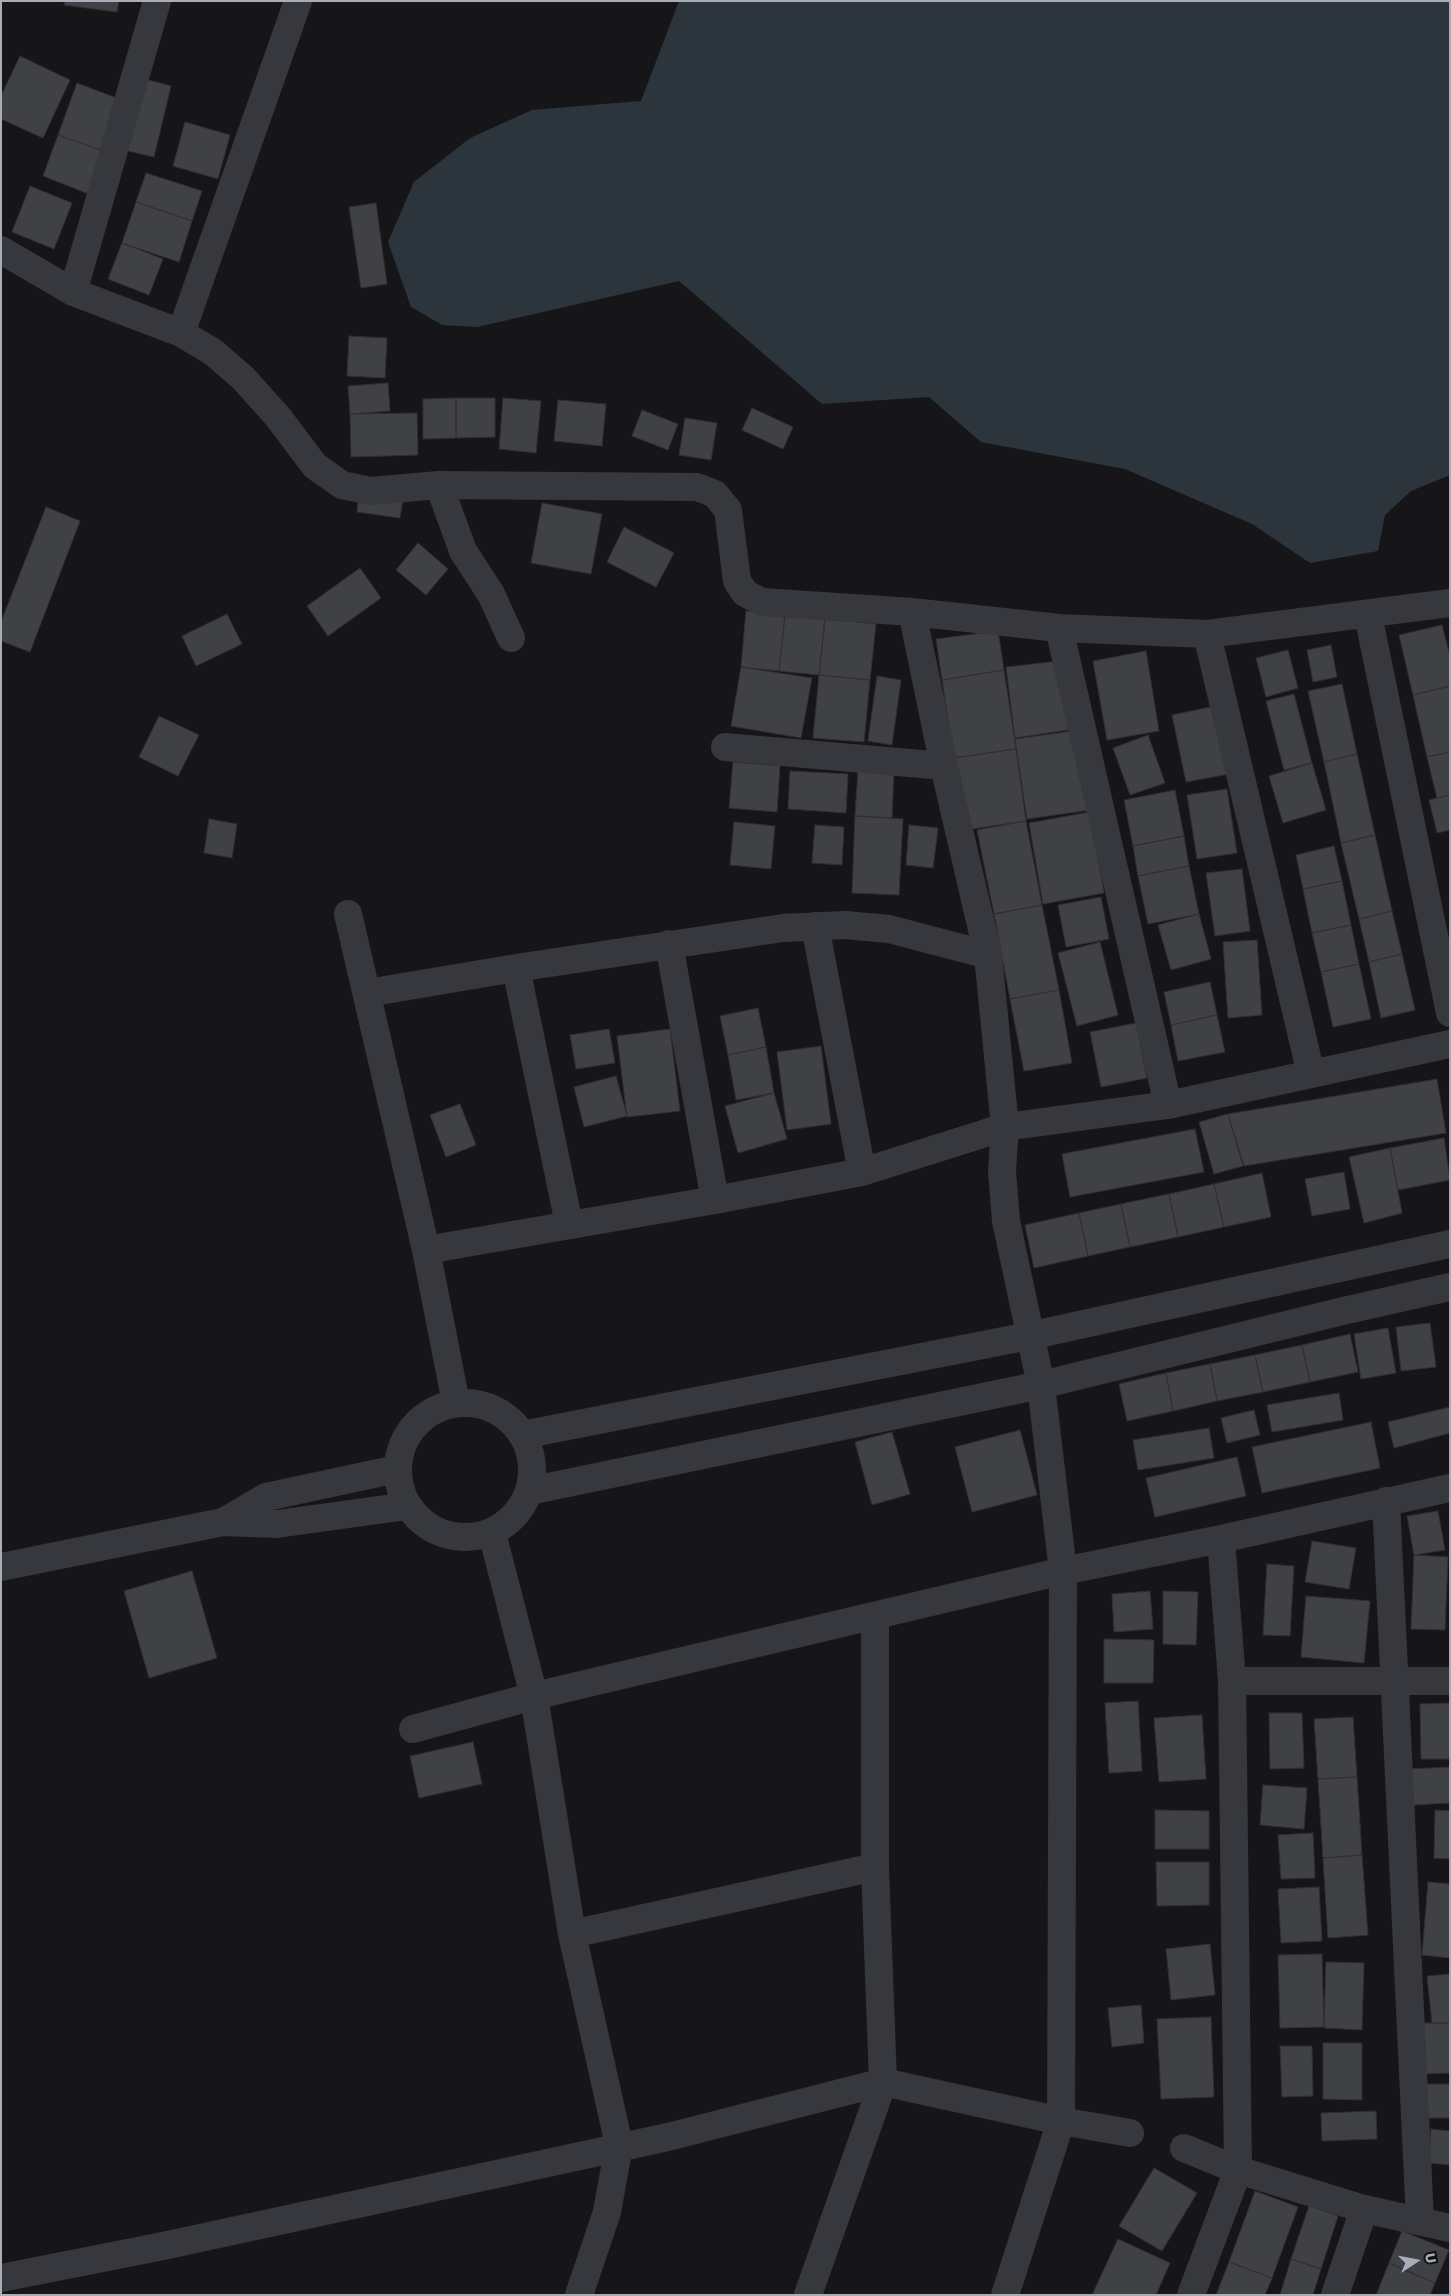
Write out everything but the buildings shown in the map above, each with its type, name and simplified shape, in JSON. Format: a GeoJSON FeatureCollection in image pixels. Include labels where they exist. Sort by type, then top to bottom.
{"type":"FeatureCollection","features":[{"type":"Feature","properties":{"kind":"street"},"geometry":{"type":"LineString","coordinates":[[73,292],[157,1]]}},
{"type":"Feature","properties":{"kind":"street"},"geometry":{"type":"LineString","coordinates":[[181,334],[298,1]]}},
{"type":"Feature","properties":{"kind":"street"},"geometry":{"type":"LineString","coordinates":[[1,250],[73,292],[181,334],[213,352],[243,378],[278,417],[315,466],[342,485],[371,491],[439,484],[697,487],[715,494],[728,510],[737,581],[745,593],[762,602],[912,612],[1059,628],[1207,634],[1368,615],[1450,603]]}},
{"type":"Feature","properties":{"kind":"street"},"geometry":{"type":"LineString","coordinates":[[439,484],[463,551],[491,594],[511,638]]}},
{"type":"Feature","properties":{"kind":"street"},"geometry":{"type":"LineString","coordinates":[[912,612],[944,766],[988,955],[1005,1127],[1002,1171],[1006,1221],[1041,1386],[1063,1571],[1061,2121],[1005,2295]]}},
{"type":"Feature","properties":{"kind":"street"},"geometry":{"type":"LineString","coordinates":[[1368,615],[1450,1013]]}},
{"type":"Feature","properties":{"kind":"street"},"geometry":{"type":"LineString","coordinates":[[1059,628],[1168,1105]]}},
{"type":"Feature","properties":{"kind":"street"},"geometry":{"type":"LineString","coordinates":[[1207,634],[1311,1074]]}},
{"type":"Feature","properties":{"kind":"street"},"geometry":{"type":"LineString","coordinates":[[725,747],[944,766]]}},
{"type":"Feature","properties":{"kind":"street"},"geometry":{"type":"LineString","coordinates":[[348,914],[426,1250],[456,1403]]}},
{"type":"Feature","properties":{"kind":"street"},"geometry":{"type":"LineString","coordinates":[[367,993],[669,944],[783,928],[845,925],[889,929],[988,955]]}},
{"type":"Feature","properties":{"kind":"street"},"geometry":{"type":"LineString","coordinates":[[816,926],[862,1172]]}},
{"type":"Feature","properties":{"kind":"street"},"geometry":{"type":"LineString","coordinates":[[669,944],[715,1200]]}},
{"type":"Feature","properties":{"kind":"street"},"geometry":{"type":"LineString","coordinates":[[516,968],[569,1224]]}},
{"type":"Feature","properties":{"kind":"street"},"geometry":{"type":"LineString","coordinates":[[426,1250],[715,1200],[862,1172],[1005,1127],[1168,1105],[1450,1044]]}},
{"type":"Feature","properties":{"kind":"street"},"geometry":{"type":"LineString","coordinates":[[522,1435],[1029,1336],[1450,1244]]}},
{"type":"Feature","properties":{"kind":"street"},"geometry":{"type":"LineString","coordinates":[[529,1491],[1041,1386],[1343,1311],[1450,1287]]}},
{"type":"Feature","properties":{"kind":"street"},"geometry":{"type":"LineString","coordinates":[[456,1403],[476,1403],[494,1409],[510,1420],[522,1435],[530,1452],[532,1471],[529,1491],[521,1508],[508,1522],[492,1533],[473,1538],[454,1537],[435,1532],[420,1520],[407,1506],[400,1488],[397,1469],[400,1450],[408,1432],[422,1418],[438,1408],[456,1403]]}},
{"type":"Feature","properties":{"kind":"street"},"geometry":{"type":"LineString","coordinates":[[223,1522],[266,1497],[397,1469]]}},
{"type":"Feature","properties":{"kind":"street"},"geometry":{"type":"LineString","coordinates":[[413,1730],[534,1696],[1063,1571],[1221,1539],[1450,1488]]}},
{"type":"Feature","properties":{"kind":"street"},"geometry":{"type":"LineString","coordinates":[[1386,1502],[1420,2221]]}},
{"type":"Feature","properties":{"kind":"street"},"geometry":{"type":"LineString","coordinates":[[1,1567],[223,1522],[277,1524],[407,1506]]}},
{"type":"Feature","properties":{"kind":"street"},"geometry":{"type":"LineString","coordinates":[[492,1533],[534,1696],[572,1934],[619,2145],[607,2212],[579,2295]]}},
{"type":"Feature","properties":{"kind":"street"},"geometry":{"type":"LineString","coordinates":[[1192,2295],[1238,2170],[1232,1681],[1221,1539]]}},
{"type":"Feature","properties":{"kind":"street"},"geometry":{"type":"LineString","coordinates":[[808,2295],[883,2082],[874,1867],[875,1616]]}},
{"type":"Feature","properties":{"kind":"street"},"geometry":{"type":"LineString","coordinates":[[1232,1681],[1450,1681]]}},
{"type":"Feature","properties":{"kind":"street"},"geometry":{"type":"LineString","coordinates":[[572,1934],[874,1867]]}},
{"type":"Feature","properties":{"kind":"street"},"geometry":{"type":"LineString","coordinates":[[1,2278],[163,2246],[619,2145],[668,2136],[883,2082],[1061,2121],[1130,2133]]}},
{"type":"Feature","properties":{"kind":"street"},"geometry":{"type":"LineString","coordinates":[[1184,2148],[1238,2170],[1364,2209],[1450,2228]]}},
{"type":"Feature","properties":{"kind":"street"},"geometry":{"type":"LineString","coordinates":[[1335,2295],[1364,2209]]}},
{"type":"Feature","properties":{"kind":"shaded area"},"geometry":{"type":"Polygon","coordinates":[[[679,1],[1450,1],[1450,475],[1411,491],[1385,515],[1378,551],[1310,563],[1252,524],[1125,469],[981,442],[929,397],[822,404],[679,281],[477,327],[442,325],[411,307],[388,242],[414,182],[470,138],[532,110],[641,101],[679,1]]]}}]}
